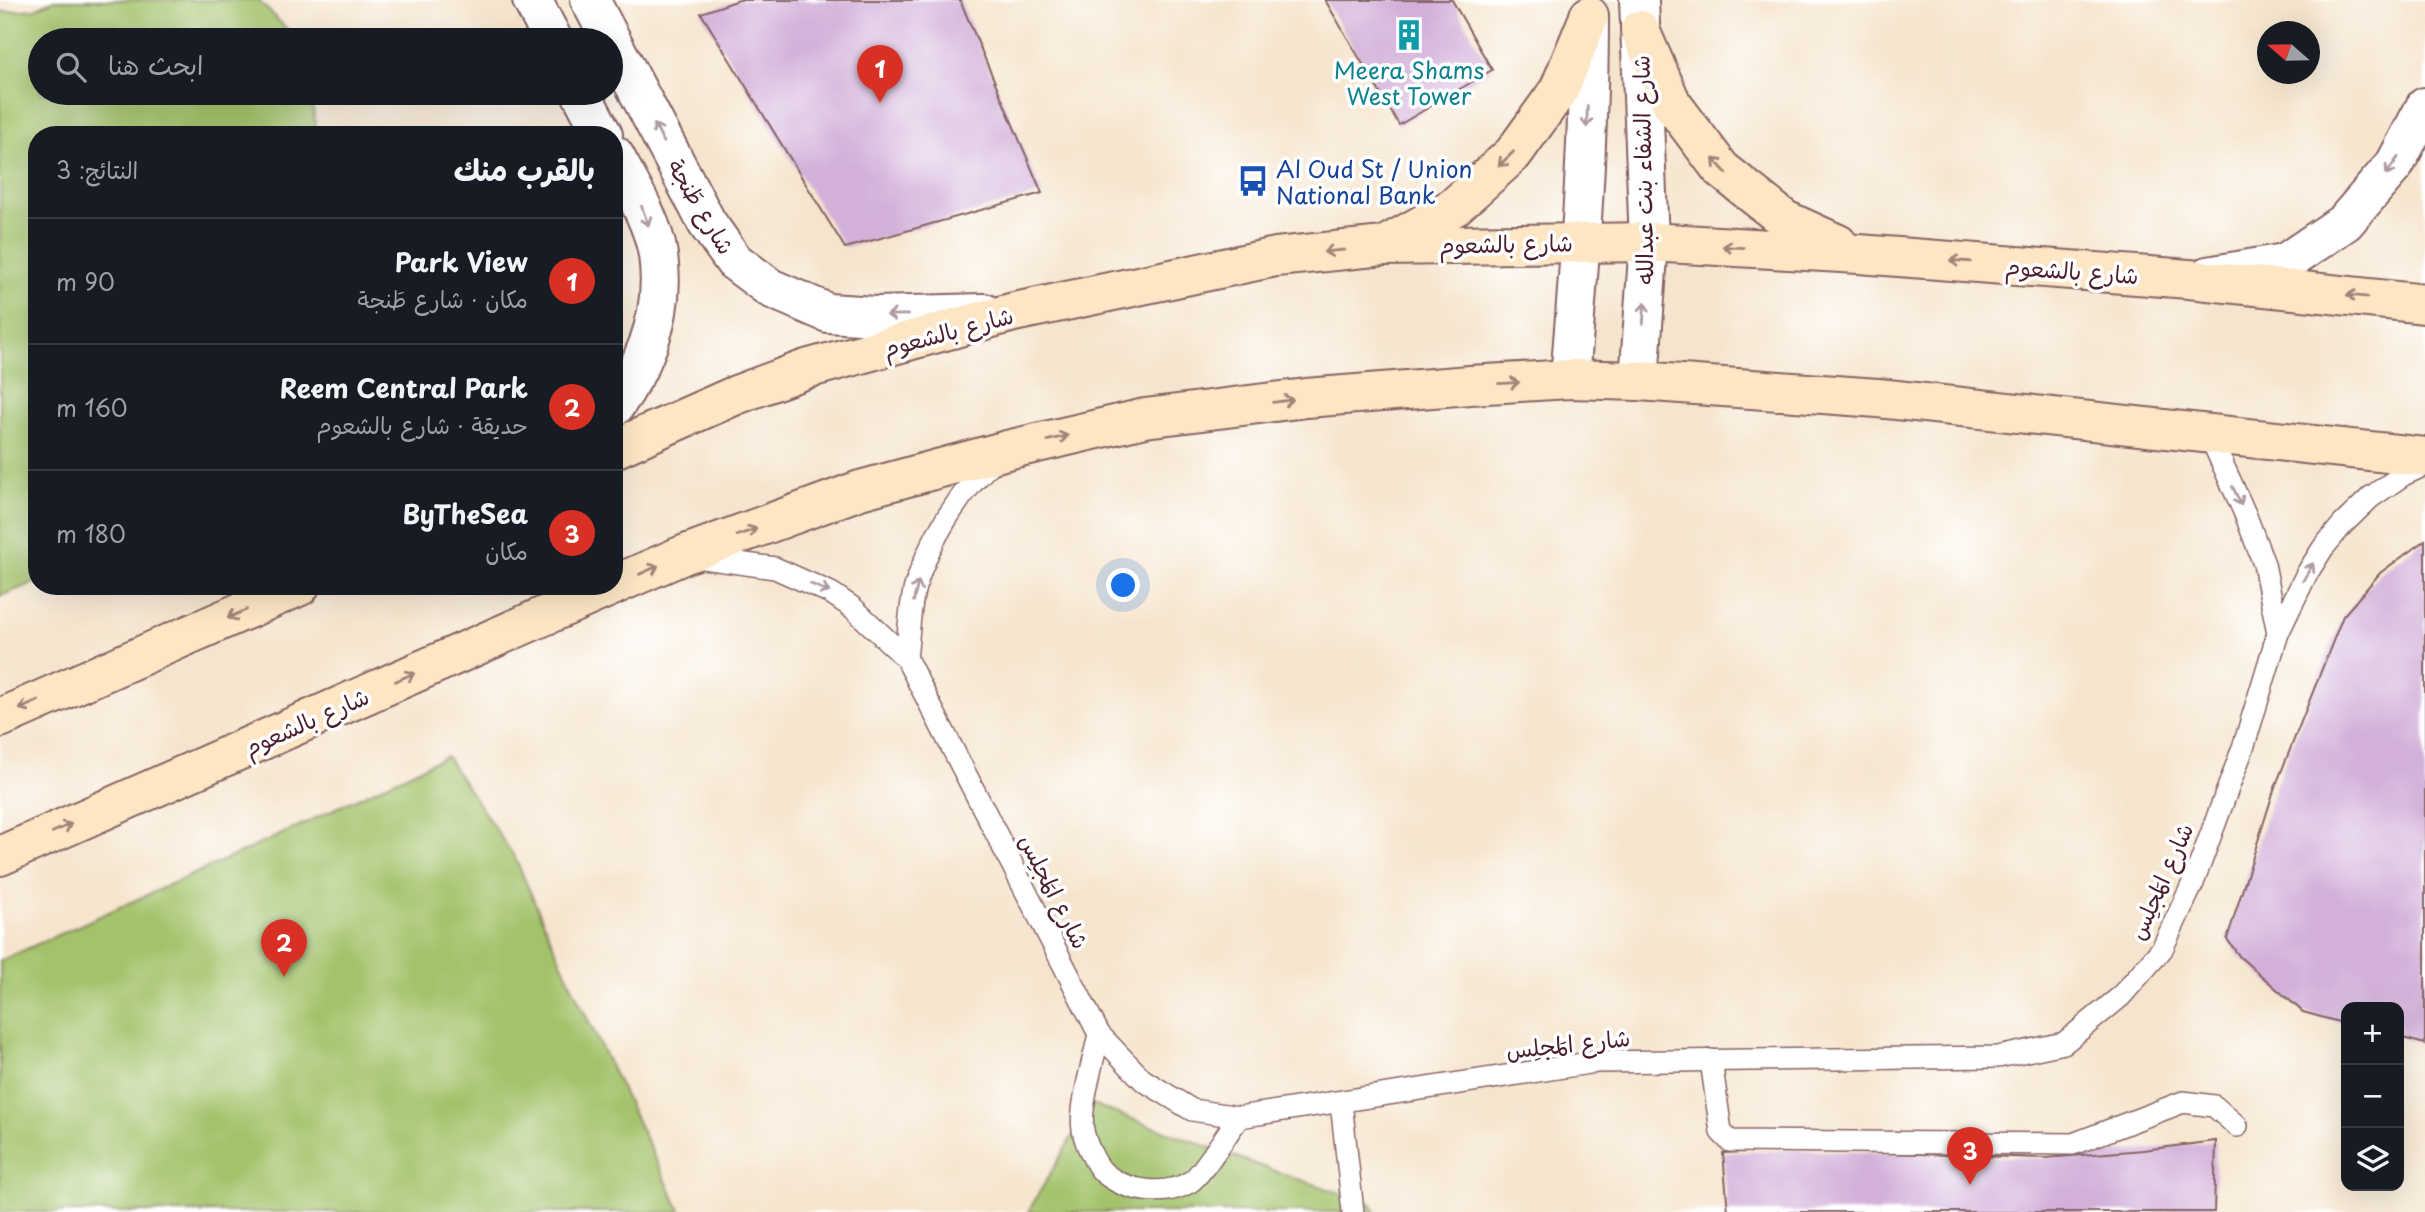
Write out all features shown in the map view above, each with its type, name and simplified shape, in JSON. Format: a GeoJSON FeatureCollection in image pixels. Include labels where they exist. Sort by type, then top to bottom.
{"type":"FeatureCollection","features":[{"type":"Feature","properties":{"kind":"main road"},"geometry":{"type":"LineString","coordinates":[[1384,246],[1454,207],[1513,154],[1559,90],[1588,8]]}},
{"type":"Feature","properties":{"kind":"main road"},"geometry":{"type":"LineString","coordinates":[[1639,15],[1672,104],[1721,169],[1785,220],[1859,254]]}},
{"type":"Feature","properties":{"kind":"main road","name":"شارع بالشعوم"},"geometry":{"type":"LineString","coordinates":[[627,443],[736,395],[806,369],[1014,312],[1276,257],[1384,246],[1649,242],[1859,254],[2189,279],[2425,304]]}},
{"type":"Feature","properties":{"kind":"main road","name":"شارع بالشعوم"},"geometry":{"type":"LineString","coordinates":[[623,582],[683,555],[860,490],[1007,450],[1145,418],[1320,397],[1570,379],[1639,381],[1878,398],[2425,457]]}},
{"type":"Feature","properties":{"kind":"main road"},"geometry":{"type":"LineString","coordinates":[[0,718],[280,595]]}},
{"type":"Feature","properties":{"kind":"main road","name":"شارع بالشعوم"},"geometry":{"type":"LineString","coordinates":[[0,856],[593,595]]}},
{"type":"Feature","properties":{"kind":"street"},"geometry":{"type":"LineString","coordinates":[[532,0],[547,28]]}},
{"type":"Feature","properties":{"kind":"street","name":"شارع طَنجة"},"geometry":{"type":"LineString","coordinates":[[590,0],[605,28]]}},
{"type":"Feature","properties":{"kind":"street"},"geometry":{"type":"LineString","coordinates":[[1570,379],[1582,241],[1589,88],[1588,8]]}},
{"type":"Feature","properties":{"kind":"street","name":"شارع الشفاء بنت عبدالله"},"geometry":{"type":"LineString","coordinates":[[1639,15],[1649,242],[1639,381]]}},
{"type":"Feature","properties":{"kind":"street","name":"شارع طَنجة"},"geometry":{"type":"LineString","coordinates":[[623,63],[707,223],[734,261],[770,288],[828,313],[876,316],[1014,312]]}},
{"type":"Feature","properties":{"kind":"street"},"geometry":{"type":"LineString","coordinates":[[587,105],[598,126]]}},
{"type":"Feature","properties":{"kind":"street"},"geometry":{"type":"LineString","coordinates":[[2189,279],[2285,263],[2345,222],[2395,164],[2425,107]]}},
{"type":"Feature","properties":{"kind":"street"},"geometry":{"type":"LineString","coordinates":[[623,172],[642,208],[658,254],[658,309],[645,356],[623,394]]}},
{"type":"Feature","properties":{"kind":"lane","name":"شارع المَجلِس"},"geometry":{"type":"LineString","coordinates":[[2209,434],[2246,516],[2264,564],[2278,633]]}},
{"type":"Feature","properties":{"kind":"lane"},"geometry":{"type":"LineString","coordinates":[[906,658],[915,588],[942,523],[986,467],[1007,450]]}},
{"type":"Feature","properties":{"kind":"lane","name":"شارع المَجلِس"},"geometry":{"type":"LineString","coordinates":[[683,555],[775,568],[831,593],[853,608],[906,658],[1099,1034],[1143,1080],[1192,1110],[1239,1118],[1596,1062],[1998,1057],[2064,1043],[2120,998],[2162,949],[2193,883],[2244,745],[2278,633],[2306,575],[2343,524],[2371,497],[2403,475],[2425,465]]}},
{"type":"Feature","properties":{"kind":"lane"},"geometry":{"type":"LineString","coordinates":[[1099,1034],[1084,1109],[1083,1130],[1091,1153],[1103,1172],[1132,1189],[1167,1191],[1192,1181],[1239,1118]]}},
{"type":"Feature","properties":{"kind":"lane"},"geometry":{"type":"LineString","coordinates":[[1711,1060],[1721,1132],[1730,1141],[2073,1144],[2183,1102],[2214,1106],[2237,1126]]}},
{"type":"Feature","properties":{"kind":"lane"},"geometry":{"type":"LineString","coordinates":[[1341,1102],[1353,1212]]}},
{"type":"Feature","properties":{"kind":"green space"},"geometry":{"type":"Polygon","coordinates":[[[54,0],[258,0],[286,28],[28,28],[28,105],[312,105],[316,126],[28,126],[28,585],[0,596],[0,12],[35,9],[54,0]]]}},
{"type":"Feature","properties":{"kind":"green space"},"geometry":{"type":"Polygon","coordinates":[[[446,756],[515,858],[575,993],[681,1212],[0,1212],[0,961],[278,836],[446,756]]]}},
{"type":"Feature","properties":{"kind":"green space"},"geometry":{"type":"Polygon","coordinates":[[[1091,1104],[1371,1203],[1375,1212],[1028,1212],[1091,1104]]]}},
{"type":"Feature","properties":{"kind":"building"},"geometry":{"type":"Polygon","coordinates":[[[739,0],[960,0],[1042,193],[845,248],[701,13],[739,0]]]}},
{"type":"Feature","properties":{"kind":"building","name":"Meera Shams West Tower"},"geometry":{"type":"Polygon","coordinates":[[[1325,0],[1452,0],[1492,70],[1399,125],[1325,0]]]}},
{"type":"Feature","properties":{"kind":"building"},"geometry":{"type":"Polygon","coordinates":[[[2425,540],[2425,1044],[2404,1038],[2404,1002],[2341,1002],[2341,1023],[2303,1012],[2240,957],[2227,939],[2274,790],[2343,616],[2380,573],[2425,540]]]}},
{"type":"Feature","properties":{"kind":"building"},"geometry":{"type":"Polygon","coordinates":[[[2216,1141],[2214,1212],[1728,1212],[1723,1153],[1791,1150],[2046,1158],[2216,1141]]]}},
{"type":"Feature","properties":{"kind":"place","name":"Meera Shams West Tower"},"geometry":{"type":"Point","coordinates":[1409,35]}},
{"type":"Feature","properties":{"kind":"place","name":"Park View"},"geometry":{"type":"Point","coordinates":[880,103]}},
{"type":"Feature","properties":{"kind":"place","name":"Al Oud St / Union National Bank"},"geometry":{"type":"Point","coordinates":[1253,181]}},
{"type":"Feature","properties":{"kind":"place","name":"Reem Central Park"},"geometry":{"type":"Point","coordinates":[284,977]}},
{"type":"Feature","properties":{"kind":"place","name":"ByTheSea"},"geometry":{"type":"Point","coordinates":[1970,1185]}}]}
